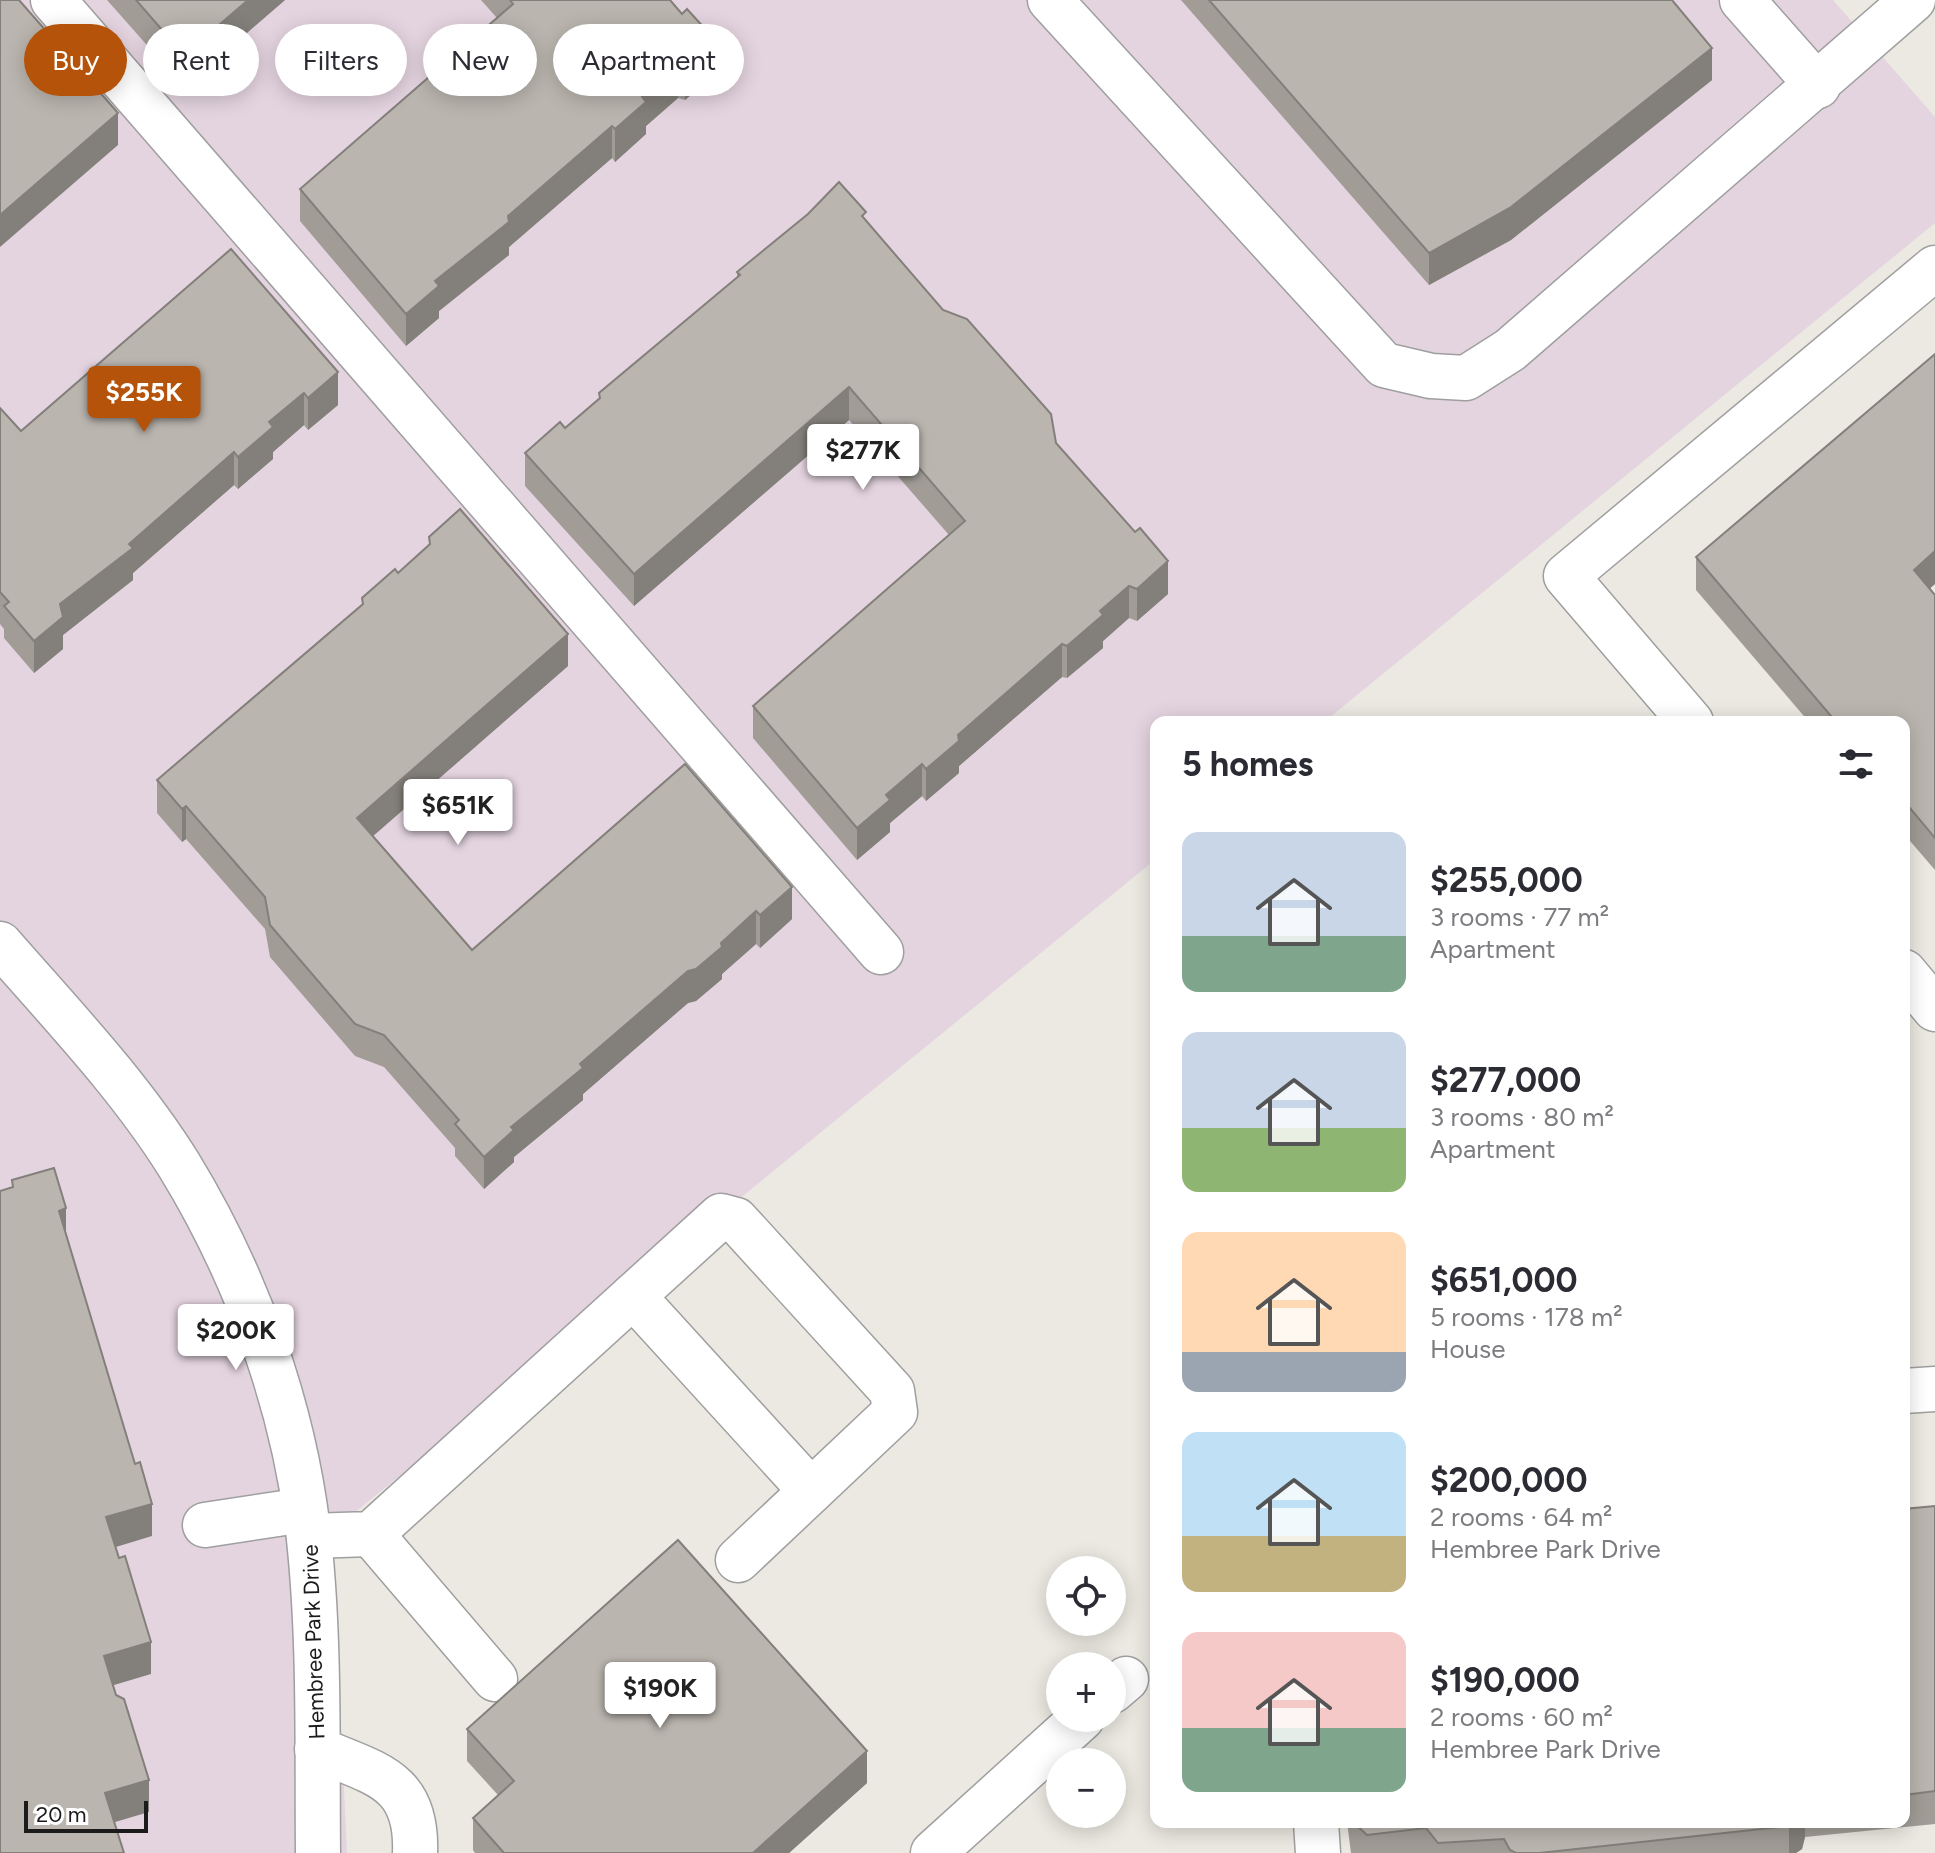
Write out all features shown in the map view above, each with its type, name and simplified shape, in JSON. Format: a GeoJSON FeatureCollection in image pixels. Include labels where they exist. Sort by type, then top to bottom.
{"type":"FeatureCollection","features":[{"type":"Feature","properties":{"kind":"street"},"geometry":{"type":"LineString","coordinates":[[53,0],[881,952]]}},
{"type":"Feature","properties":{"kind":"street"},"geometry":{"type":"LineString","coordinates":[[1050,0],[1384,365],[1431,376],[1466,378],[1510,350],[1818,86],[1913,0]]}},
{"type":"Feature","properties":{"kind":"street"},"geometry":{"type":"LineString","coordinates":[[1742,0],[1818,86]]}},
{"type":"Feature","properties":{"kind":"street"},"geometry":{"type":"LineString","coordinates":[[1686,716],[1566,576],[1935,268]]}},
{"type":"Feature","properties":{"kind":"street","name":"Hembree Park Drive"},"geometry":{"type":"LineString","coordinates":[[8,971],[106,1066],[178,1164],[230,1258],[283,1401],[306,1523],[315,1612],[318,1853]]}},
{"type":"Feature","properties":{"kind":"street"},"geometry":{"type":"LineString","coordinates":[[1910,979],[1935,1009]]}},
{"type":"Feature","properties":{"kind":"street"},"geometry":{"type":"LineString","coordinates":[[371,1534],[721,1216],[736,1220],[892,1391],[895,1412],[738,1560]]}},
{"type":"Feature","properties":{"kind":"street"},"geometry":{"type":"LineString","coordinates":[[633,1296],[811,1491]]}},
{"type":"Feature","properties":{"kind":"street"},"geometry":{"type":"LineString","coordinates":[[1910,1391],[1935,1389]]}},
{"type":"Feature","properties":{"kind":"street"},"geometry":{"type":"LineString","coordinates":[[205,1525],[306,1523],[371,1534],[495,1679]]}},
{"type":"Feature","properties":{"kind":"street"},"geometry":{"type":"LineString","coordinates":[[933,1853],[1067,1732]]}},
{"type":"Feature","properties":{"kind":"street"},"geometry":{"type":"LineString","coordinates":[[317,1749],[388,1781],[407,1799],[416,1826],[415,1853]]}},
{"type":"Feature","properties":{"kind":"street"},"geometry":{"type":"LineString","coordinates":[[1316,1828],[1318,1853]]}},
{"type":"Feature","properties":{"kind":"shaded area"},"geometry":{"type":"Polygon","coordinates":[[[0,0],[1833,0],[1935,117],[1935,223],[1331,716],[1150,716],[1150,864],[332,1531],[347,1853],[0,1853],[0,0]]]}},
{"type":"Feature","properties":{"kind":"building"},"geometry":{"type":"Polygon","coordinates":[[[0,0],[19,0],[40,24],[24,24],[24,96],[103,96],[118,113],[0,215],[0,0]]]}},
{"type":"Feature","properties":{"kind":"building"},"geometry":{"type":"Polygon","coordinates":[[[136,0],[248,0],[220,24],[157,24],[136,0]]]}},
{"type":"Feature","properties":{"kind":"building"},"geometry":{"type":"Polygon","coordinates":[[[510,0],[670,0],[682,14],[687,9],[701,24],[553,24],[553,96],[643,96],[646,102],[615,129],[612,126],[508,216],[509,222],[435,281],[439,286],[406,314],[300,189],[423,82],[423,96],[537,96],[537,24],[490,24],[513,4],[510,0]]]}},
{"type":"Feature","properties":{"kind":"building"},"geometry":{"type":"Polygon","coordinates":[[[1209,0],[1672,0],[1712,48],[1511,207],[1429,253],[1209,0]]]}},
{"type":"Feature","properties":{"kind":"building"},"geometry":{"type":"Polygon","coordinates":[[[839,182],[866,212],[862,216],[943,310],[967,319],[1051,414],[1056,443],[1135,532],[1140,528],[1168,561],[1137,589],[1129,586],[1100,611],[1103,615],[1067,646],[1062,644],[958,735],[959,741],[926,769],[922,764],[886,795],[890,800],[857,828],[753,706],[965,521],[849,387],[634,574],[525,453],[560,422],[565,428],[600,398],[599,393],[740,275],[737,272],[808,214],[839,182]]]}},
{"type":"Feature","properties":{"kind":"building"},"geometry":{"type":"Polygon","coordinates":[[[231,249],[338,372],[308,398],[304,393],[269,422],[273,427],[238,457],[234,452],[129,544],[133,548],[60,604],[63,617],[34,641],[4,606],[9,602],[0,592],[0,408],[21,431],[231,249]]]}},
{"type":"Feature","properties":{"kind":"building"},"geometry":{"type":"Polygon","coordinates":[[[1935,354],[1935,551],[1914,570],[1935,595],[1935,838],[1910,808],[1910,716],[1831,716],[1696,557],[1935,354]]]}},
{"type":"Feature","properties":{"kind":"building"},"geometry":{"type":"Polygon","coordinates":[[[460,509],[568,634],[357,818],[472,950],[685,764],[792,887],[760,915],[756,911],[721,943],[722,947],[696,969],[688,971],[580,1064],[583,1068],[511,1127],[514,1130],[484,1157],[455,1124],[459,1120],[384,1035],[355,1024],[270,925],[265,897],[186,806],[182,809],[157,780],[363,604],[362,598],[395,569],[398,573],[430,544],[429,537],[460,509]]]}},
{"type":"Feature","properties":{"kind":"building"},"geometry":{"type":"Polygon","coordinates":[[[54,1168],[66,1208],[59,1211],[135,1464],[140,1462],[152,1504],[106,1517],[119,1558],[125,1556],[151,1642],[104,1656],[116,1695],[124,1699],[149,1780],[105,1793],[124,1853],[0,1853],[0,1191],[13,1187],[12,1180],[54,1168]]]}},
{"type":"Feature","properties":{"kind":"building"},"geometry":{"type":"Polygon","coordinates":[[[1935,1506],[1935,1791],[1910,1794],[1910,1508],[1935,1506]]]}},
{"type":"Feature","properties":{"kind":"building"},"geometry":{"type":"Polygon","coordinates":[[[678,1540],[867,1751],[753,1853],[504,1853],[473,1818],[514,1781],[467,1729],[678,1540]]]}},
{"type":"Feature","properties":{"kind":"building"},"geometry":{"type":"Polygon","coordinates":[[[1359,1828],[1426,1828],[1367,1835],[1359,1828]]]}},
{"type":"Feature","properties":{"kind":"building"},"geometry":{"type":"Polygon","coordinates":[[[1426,1828],[1770,1828],[1539,1853],[1516,1853],[1510,1850],[1504,1839],[1438,1843],[1426,1828]]]}}]}
